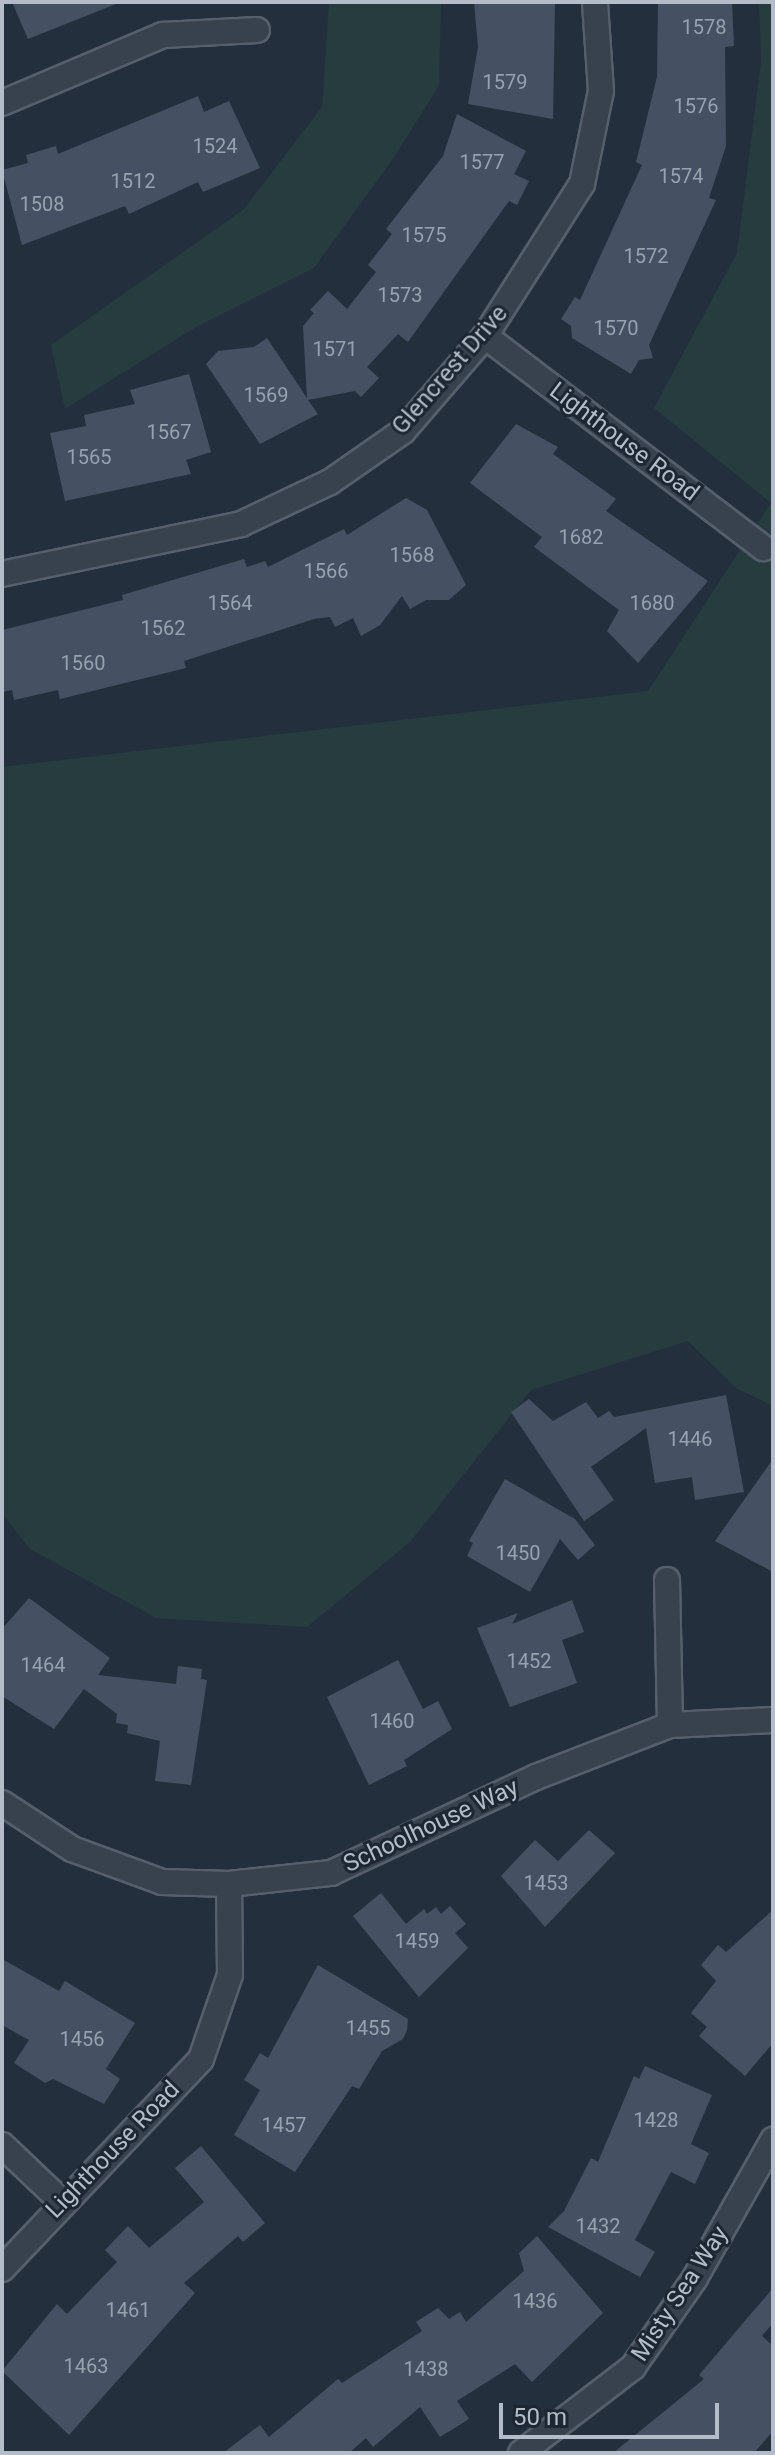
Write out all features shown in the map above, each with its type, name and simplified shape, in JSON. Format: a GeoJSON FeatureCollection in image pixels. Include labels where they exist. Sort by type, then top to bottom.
{"type":"FeatureCollection","features":[{"type":"Feature","properties":{"kind":"street","name":"Glencrest Drive"},"geometry":{"type":"LineString","coordinates":[[2,574],[241,524],[330,482],[403,431],[485,336],[582,184],[601,91],[595,2]]}},
{"type":"Feature","properties":{"kind":"street"},"geometry":{"type":"LineString","coordinates":[[2,103],[163,35],[257,30]]}},
{"type":"Feature","properties":{"kind":"street","name":"Lighthouse Road"},"geometry":{"type":"LineString","coordinates":[[485,336],[763,548]]}},
{"type":"Feature","properties":{"kind":"street"},"geometry":{"type":"LineString","coordinates":[[667,1580],[670,1725]]}},
{"type":"Feature","properties":{"kind":"street","name":"Schoolhouse Way"},"geometry":{"type":"LineString","coordinates":[[2,1803],[72,1849],[162,1882],[229,1884],[331,1873],[536,1777],[670,1725],[773,1720]]}},
{"type":"Feature","properties":{"kind":"street","name":"Lighthouse Road"},"geometry":{"type":"LineString","coordinates":[[2,2269],[62,2202],[134,2136],[201,2059],[230,1975],[229,1884]]}},
{"type":"Feature","properties":{"kind":"street","name":"Misty Sea Way"},"geometry":{"type":"LineString","coordinates":[[521,2453],[633,2367],[695,2278],[773,2140]]}},
{"type":"Feature","properties":{"kind":"street"},"geometry":{"type":"LineString","coordinates":[[2,2145],[62,2202]]}},
{"type":"Feature","properties":{"kind":"green space"},"geometry":{"type":"Polygon","coordinates":[[[329,2],[441,2],[439,86],[392,160],[314,268],[196,327],[65,409],[51,345],[243,210],[322,107],[329,2]]]}},
{"type":"Feature","properties":{"kind":"green space"},"geometry":{"type":"Polygon","coordinates":[[[759,2],[773,2],[773,1406],[736,1388],[688,1341],[531,1390],[410,1542],[307,1627],[156,1618],[30,1549],[2,1513],[2,767],[648,691],[771,503],[654,408],[737,253],[761,61],[759,2]]]}},
{"type":"Feature","properties":{"kind":"building"},"geometry":{"type":"Polygon","coordinates":[[[12,2],[121,2],[28,39],[12,2]]]}},
{"type":"Feature","properties":{"kind":"building"},"geometry":{"type":"Polygon","coordinates":[[[474,2],[555,2],[553,119],[468,104],[478,47],[474,2]]]}},
{"type":"Feature","properties":{"kind":"building"},"geometry":{"type":"Polygon","coordinates":[[[658,2],[732,2],[734,46],[725,47],[726,146],[709,198],[716,200],[649,345],[653,358],[639,360],[631,374],[572,338],[571,326],[561,319],[575,297],[580,300],[642,165],[636,162],[657,77],[658,2]]]}},
{"type":"Feature","properties":{"kind":"building"},"geometry":{"type":"Polygon","coordinates":[[[198,96],[204,112],[229,101],[260,168],[203,192],[198,182],[129,214],[125,206],[22,245],[2,170],[28,163],[26,155],[56,146],[58,154],[198,96]]]}},
{"type":"Feature","properties":{"kind":"building"},"geometry":{"type":"Polygon","coordinates":[[[457,114],[526,151],[514,174],[529,181],[517,205],[509,201],[408,342],[398,334],[367,367],[379,378],[361,397],[355,391],[308,400],[318,414],[260,444],[206,364],[218,351],[254,347],[267,338],[307,398],[303,326],[314,313],[310,310],[328,291],[347,309],[376,272],[368,265],[392,234],[386,229],[443,156],[457,114]]]}},
{"type":"Feature","properties":{"kind":"building"},"geometry":{"type":"Polygon","coordinates":[[[189,374],[211,452],[186,460],[191,474],[65,501],[50,433],[86,426],[84,415],[135,404],[130,390],[189,374]]]}},
{"type":"Feature","properties":{"kind":"building"},"geometry":{"type":"Polygon","coordinates":[[[516,424],[558,447],[553,454],[616,499],[606,511],[708,581],[638,663],[607,631],[619,610],[534,547],[542,537],[470,483],[516,424]]]}},
{"type":"Feature","properties":{"kind":"building"},"geometry":{"type":"Polygon","coordinates":[[[406,498],[427,510],[466,585],[449,600],[426,600],[410,609],[402,596],[380,625],[361,636],[353,618],[335,627],[330,617],[314,619],[184,661],[186,668],[60,699],[58,690],[14,700],[12,690],[2,692],[2,630],[123,600],[122,595],[244,559],[247,567],[265,561],[268,567],[344,529],[347,535],[406,498]]]}},
{"type":"Feature","properties":{"kind":"building"},"geometry":{"type":"Polygon","coordinates":[[[726,1395],[744,1492],[695,1500],[692,1477],[655,1483],[646,1428],[591,1467],[614,1500],[584,1521],[511,1412],[529,1399],[553,1421],[586,1402],[598,1418],[609,1411],[614,1417],[726,1395]]]}},
{"type":"Feature","properties":{"kind":"building"},"geometry":{"type":"Polygon","coordinates":[[[773,1459],[773,1572],[715,1541],[773,1459]]]}},
{"type":"Feature","properties":{"kind":"building"},"geometry":{"type":"Polygon","coordinates":[[[505,1479],[575,1519],[595,1545],[578,1560],[560,1539],[530,1592],[467,1556],[473,1543],[469,1541],[505,1479]]]}},
{"type":"Feature","properties":{"kind":"building"},"geometry":{"type":"Polygon","coordinates":[[[29,1598],[110,1658],[98,1675],[176,1684],[178,1666],[202,1669],[201,1679],[207,1680],[191,1785],[155,1781],[160,1741],[127,1733],[128,1725],[116,1723],[117,1714],[84,1689],[54,1729],[2,1696],[2,1629],[29,1598]]]}},
{"type":"Feature","properties":{"kind":"building"},"geometry":{"type":"Polygon","coordinates":[[[572,1600],[584,1632],[562,1640],[577,1683],[510,1707],[477,1628],[518,1613],[512,1624],[572,1600]]]}},
{"type":"Feature","properties":{"kind":"building"},"geometry":{"type":"Polygon","coordinates":[[[398,1660],[423,1709],[438,1701],[452,1729],[404,1760],[407,1766],[369,1785],[327,1697],[398,1660]]]}},
{"type":"Feature","properties":{"kind":"building"},"geometry":{"type":"Polygon","coordinates":[[[589,1830],[615,1853],[545,1927],[501,1876],[535,1840],[558,1861],[589,1830]]]}},
{"type":"Feature","properties":{"kind":"building"},"geometry":{"type":"Polygon","coordinates":[[[381,1893],[406,1924],[424,1909],[427,1914],[436,1907],[441,1914],[450,1906],[466,1924],[455,1933],[468,1948],[419,1997],[353,1916],[381,1893]]]}},
{"type":"Feature","properties":{"kind":"building"},"geometry":{"type":"Polygon","coordinates":[[[773,1910],[773,2043],[745,2076],[699,2036],[707,2027],[691,2013],[716,1981],[701,1965],[718,1945],[726,1952],[773,1910]]]}},
{"type":"Feature","properties":{"kind":"building"},"geometry":{"type":"Polygon","coordinates":[[[2,1959],[59,1991],[65,1981],[135,2023],[106,2069],[120,2079],[104,2104],[53,2079],[45,2083],[14,2063],[29,2040],[2,2025],[2,1959]]]}},
{"type":"Feature","properties":{"kind":"building"},"geometry":{"type":"Polygon","coordinates":[[[318,1965],[408,2019],[407,2030],[403,2039],[382,2051],[359,2089],[352,2086],[295,2172],[234,2135],[260,2090],[244,2080],[260,2053],[268,2058],[318,1965]]]}},
{"type":"Feature","properties":{"kind":"building"},"geometry":{"type":"Polygon","coordinates":[[[645,2066],[712,2095],[691,2144],[709,2153],[695,2184],[671,2172],[635,2240],[655,2252],[640,2277],[548,2227],[564,2211],[591,2158],[598,2162],[634,2076],[639,2079],[645,2066]]]}},
{"type":"Feature","properties":{"kind":"building"},"geometry":{"type":"Polygon","coordinates":[[[201,2146],[265,2223],[243,2242],[238,2236],[184,2283],[195,2293],[69,2435],[2,2371],[57,2304],[67,2314],[117,2262],[105,2250],[128,2226],[149,2248],[204,2202],[175,2168],[201,2146]]]}},
{"type":"Feature","properties":{"kind":"building"},"geometry":{"type":"Polygon","coordinates":[[[537,2236],[603,2313],[532,2382],[515,2364],[457,2401],[469,2419],[440,2437],[420,2407],[373,2447],[366,2438],[349,2453],[223,2453],[260,2425],[269,2437],[338,2379],[342,2383],[422,2331],[416,2322],[438,2308],[449,2319],[460,2312],[466,2322],[524,2271],[519,2253],[537,2236]]]}},
{"type":"Feature","properties":{"kind":"building"},"geometry":{"type":"Polygon","coordinates":[[[773,2288],[773,2323],[762,2336],[773,2346],[773,2431],[754,2453],[613,2453],[704,2379],[699,2375],[773,2288]]]}}]}
